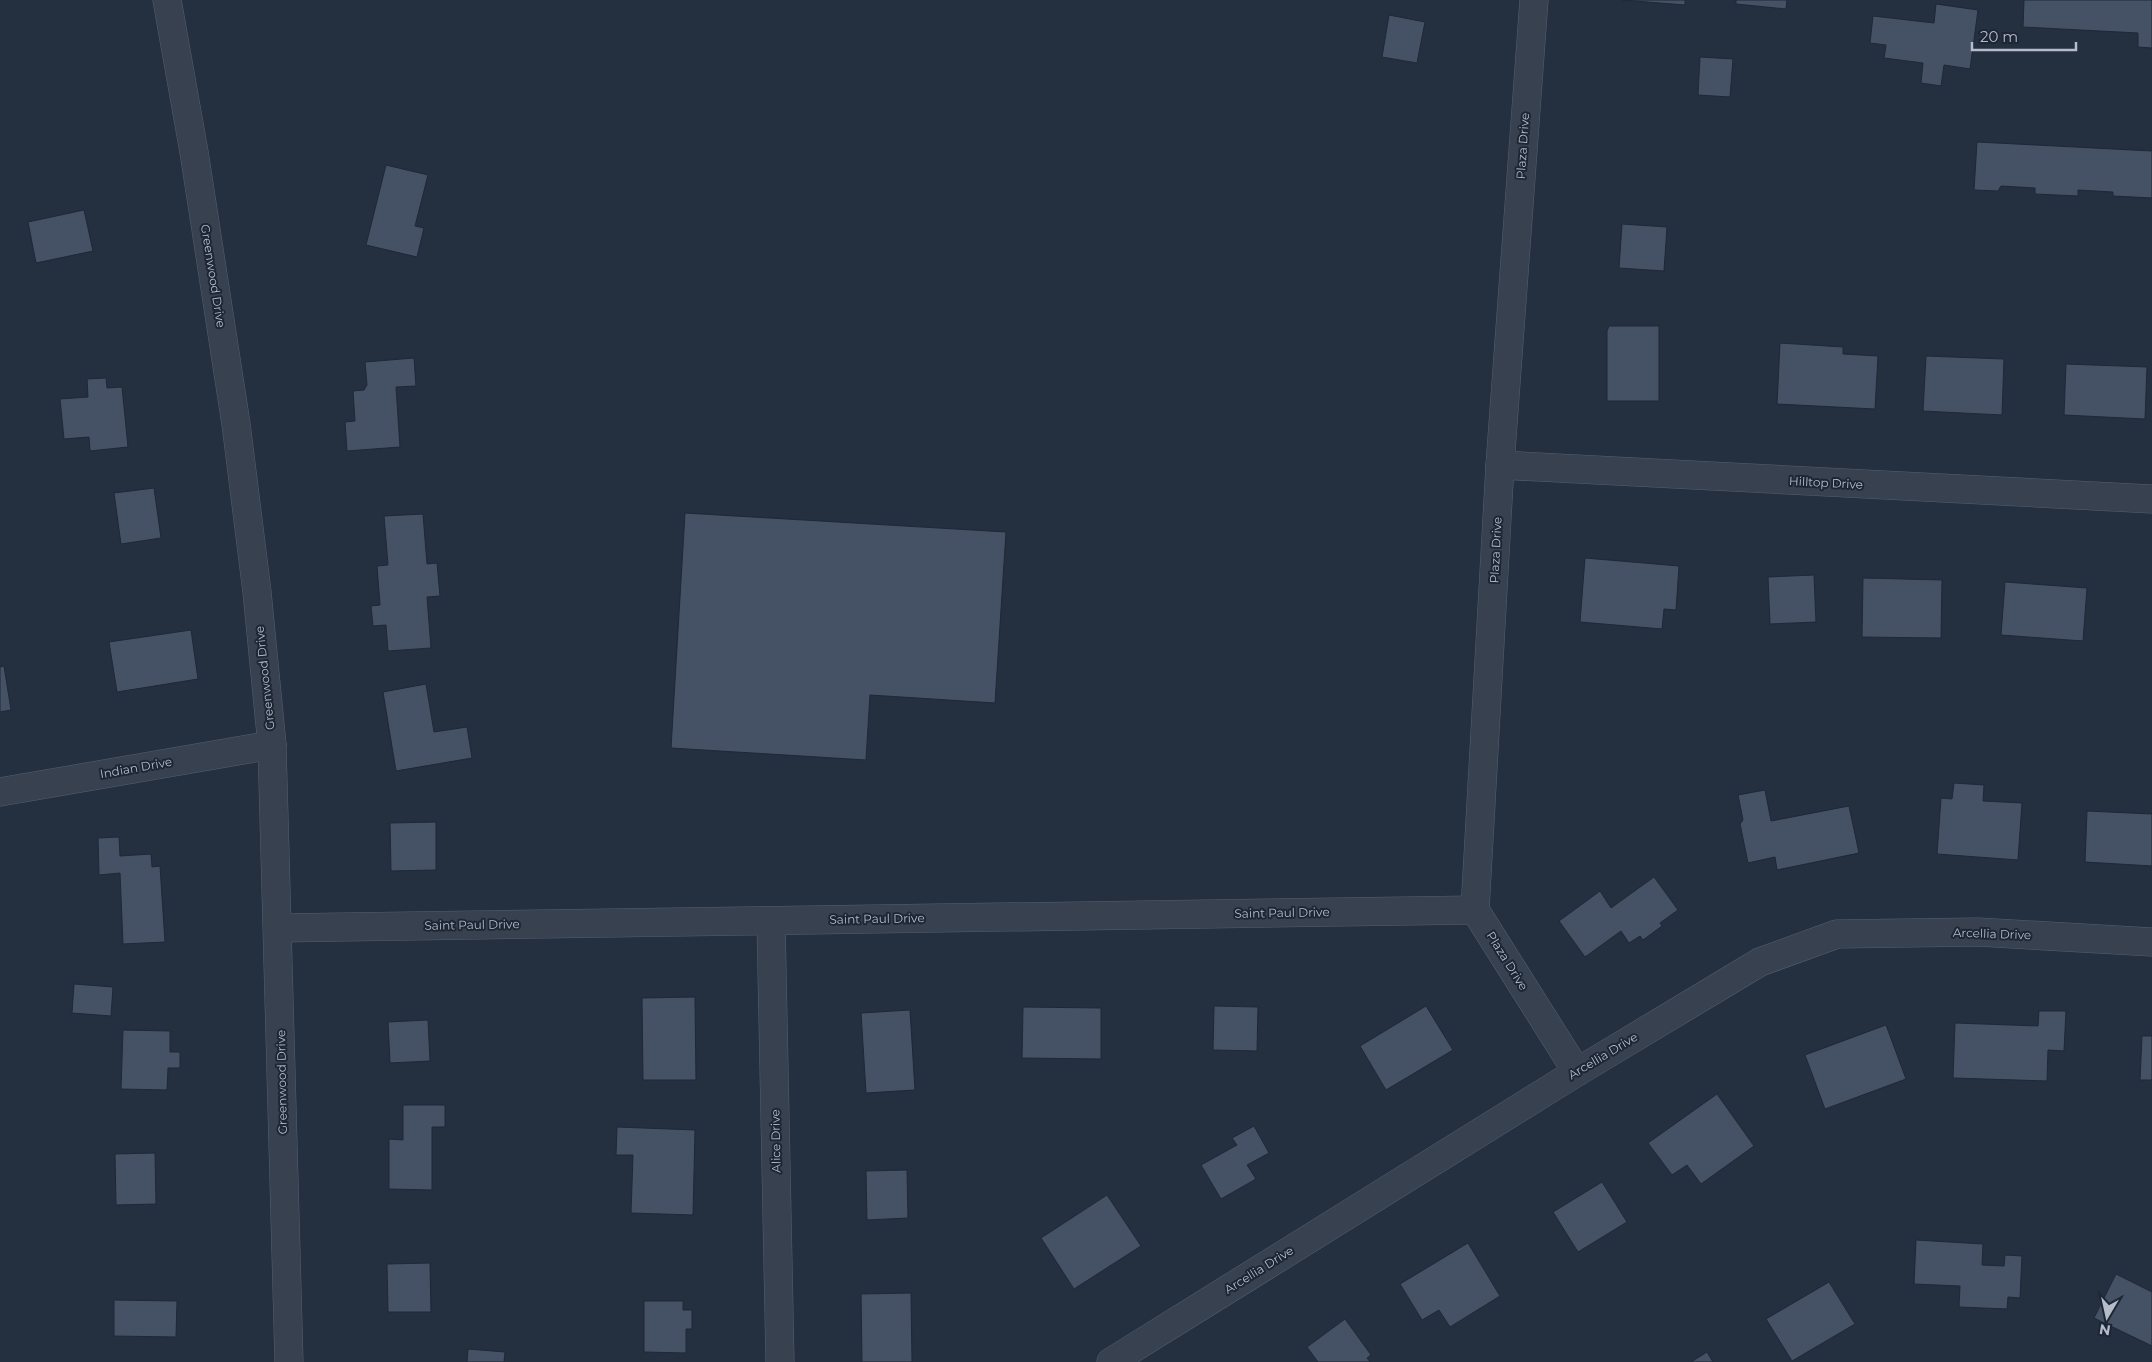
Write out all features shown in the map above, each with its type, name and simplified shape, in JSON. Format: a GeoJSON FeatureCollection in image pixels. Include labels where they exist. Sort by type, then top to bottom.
{"type":"FeatureCollection","features":[{"type":"Feature","properties":{"kind":"street","name":"Greenwood Drive"},"geometry":{"type":"LineString","coordinates":[[167,0],[194,152],[236,424],[257,592],[272,745],[289,1362]]}},
{"type":"Feature","properties":{"kind":"street","name":"Plaza Drive"},"geometry":{"type":"LineString","coordinates":[[1534,0],[1500,465],[1475,910],[1577,1072]]}},
{"type":"Feature","properties":{"kind":"street","name":"Hilltop Drive"},"geometry":{"type":"LineString","coordinates":[[1500,465],[2152,499]]}},
{"type":"Feature","properties":{"kind":"street","name":"Indian Drive"},"geometry":{"type":"LineString","coordinates":[[0,792],[272,745]]}},
{"type":"Feature","properties":{"kind":"street","name":"Saint Paul Drive"},"geometry":{"type":"LineString","coordinates":[[278,928],[1475,910]]}},
{"type":"Feature","properties":{"kind":"street","name":"Alice Drive"},"geometry":{"type":"LineString","coordinates":[[771,921],[780,1362]]}},
{"type":"Feature","properties":{"kind":"street","name":"Arcellia Drive"},"geometry":{"type":"LineString","coordinates":[[1111,1362],[1577,1072],[1760,962],[1837,934],[1978,932],[2152,942]]}},
{"type":"Feature","properties":{"kind":"building"},"geometry":{"type":"Polygon","coordinates":[[[1622,0],[1685,0],[1685,5],[1622,0]]]}},
{"type":"Feature","properties":{"kind":"building"},"geometry":{"type":"Polygon","coordinates":[[[1736,0],[1787,0],[1786,9],[1736,4],[1736,0]]]}},
{"type":"Feature","properties":{"kind":"building"},"geometry":{"type":"Polygon","coordinates":[[[2024,0],[2152,0],[2152,48],[2138,47],[2138,33],[2023,27],[2024,0]]]}},
{"type":"Feature","properties":{"kind":"building"},"geometry":{"type":"Polygon","coordinates":[[[1936,4],[1978,10],[1970,69],[1944,65],[1941,86],[1921,83],[1923,63],[1884,58],[1886,45],[1870,43],[1873,16],[1934,23],[1936,4]]]}},
{"type":"Feature","properties":{"kind":"building"},"geometry":{"type":"Polygon","coordinates":[[[1389,15],[1425,22],[1417,63],[1382,57],[1389,15]]]}},
{"type":"Feature","properties":{"kind":"building"},"geometry":{"type":"Polygon","coordinates":[[[1700,57],[1733,59],[1730,97],[1698,95],[1700,57]]]}},
{"type":"Feature","properties":{"kind":"building"},"geometry":{"type":"Polygon","coordinates":[[[1977,142],[2152,151],[2152,198],[2113,196],[2113,192],[2078,190],[2078,196],[2035,194],[2035,188],[2001,186],[1998,191],[1974,190],[1977,142]]]}},
{"type":"Feature","properties":{"kind":"building"},"geometry":{"type":"Polygon","coordinates":[[[386,165],[428,175],[415,226],[424,228],[417,257],[366,245],[386,165]]]}},
{"type":"Feature","properties":{"kind":"building"},"geometry":{"type":"Polygon","coordinates":[[[84,210],[93,251],[36,263],[28,222],[84,210]]]}},
{"type":"Feature","properties":{"kind":"building"},"geometry":{"type":"Polygon","coordinates":[[[1622,224],[1667,227],[1664,271],[1619,268],[1622,224]]]}},
{"type":"Feature","properties":{"kind":"building"},"geometry":{"type":"Polygon","coordinates":[[[1609,326],[1659,326],[1659,401],[1607,401],[1607,331],[1609,326]]]}},
{"type":"Feature","properties":{"kind":"building"},"geometry":{"type":"Polygon","coordinates":[[[1780,343],[1843,347],[1843,354],[1878,356],[1875,409],[1777,404],[1780,343]]]}},
{"type":"Feature","properties":{"kind":"building"},"geometry":{"type":"Polygon","coordinates":[[[1926,356],[2004,359],[2002,415],[1923,411],[1926,356]]]}},
{"type":"Feature","properties":{"kind":"building"},"geometry":{"type":"Polygon","coordinates":[[[414,358],[416,386],[396,387],[400,447],[347,451],[345,422],[355,421],[353,391],[364,390],[367,385],[365,362],[414,358]]]}},
{"type":"Feature","properties":{"kind":"building"},"geometry":{"type":"Polygon","coordinates":[[[2066,364],[2147,367],[2145,419],[2064,415],[2066,364]]]}},
{"type":"Feature","properties":{"kind":"building"},"geometry":{"type":"Polygon","coordinates":[[[106,378],[107,388],[122,387],[128,447],[90,451],[89,437],[64,439],[60,399],[88,397],[87,379],[106,378]]]}},
{"type":"Feature","properties":{"kind":"building"},"geometry":{"type":"Polygon","coordinates":[[[154,488],[161,538],[121,544],[114,493],[154,488]]]}},
{"type":"Feature","properties":{"kind":"building"},"geometry":{"type":"Polygon","coordinates":[[[685,513],[1006,532],[995,703],[870,695],[866,760],[671,748],[685,513]]]}},
{"type":"Feature","properties":{"kind":"building"},"geometry":{"type":"Polygon","coordinates":[[[423,514],[427,564],[437,563],[440,596],[427,597],[431,648],[388,651],[386,625],[373,626],[371,606],[380,605],[377,566],[388,565],[384,516],[423,514]]]}},
{"type":"Feature","properties":{"kind":"building"},"geometry":{"type":"Polygon","coordinates":[[[1585,558],[1679,566],[1676,610],[1664,609],[1662,629],[1580,622],[1585,558]]]}},
{"type":"Feature","properties":{"kind":"building"},"geometry":{"type":"Polygon","coordinates":[[[1814,575],[1816,622],[1770,624],[1768,577],[1814,575]]]}},
{"type":"Feature","properties":{"kind":"building"},"geometry":{"type":"Polygon","coordinates":[[[1863,578],[1942,580],[1941,638],[1862,637],[1863,578]]]}},
{"type":"Feature","properties":{"kind":"building"},"geometry":{"type":"Polygon","coordinates":[[[2005,582],[2087,588],[2083,641],[2001,635],[2005,582]]]}},
{"type":"Feature","properties":{"kind":"building"},"geometry":{"type":"Polygon","coordinates":[[[191,630],[198,679],[117,692],[109,642],[191,630]]]}},
{"type":"Feature","properties":{"kind":"building"},"geometry":{"type":"Polygon","coordinates":[[[4,666],[11,710],[0,712],[0,667],[4,666]]]}},
{"type":"Feature","properties":{"kind":"building"},"geometry":{"type":"Polygon","coordinates":[[[426,684],[434,732],[467,727],[472,758],[396,771],[383,692],[426,684]]]}},
{"type":"Feature","properties":{"kind":"building"},"geometry":{"type":"Polygon","coordinates":[[[1954,783],[1984,785],[1983,801],[2022,803],[2018,860],[1937,854],[1941,798],[1952,799],[1954,783]]]}},
{"type":"Feature","properties":{"kind":"building"},"geometry":{"type":"Polygon","coordinates":[[[1765,790],[1771,821],[1849,806],[1859,853],[1777,870],[1775,857],[1748,863],[1740,824],[1743,820],[1738,795],[1765,790]]]}},
{"type":"Feature","properties":{"kind":"building"},"geometry":{"type":"Polygon","coordinates":[[[2087,811],[2152,814],[2152,866],[2085,862],[2087,811]]]}},
{"type":"Feature","properties":{"kind":"building"},"geometry":{"type":"Polygon","coordinates":[[[436,822],[436,870],[391,871],[390,823],[436,822]]]}},
{"type":"Feature","properties":{"kind":"building"},"geometry":{"type":"Polygon","coordinates":[[[119,837],[120,856],[151,854],[152,867],[160,866],[165,942],[123,944],[120,873],[99,875],[98,838],[119,837]]]}},
{"type":"Feature","properties":{"kind":"building"},"geometry":{"type":"Polygon","coordinates":[[[1654,877],[1678,910],[1660,923],[1662,926],[1643,940],[1640,936],[1629,943],[1621,931],[1585,957],[1559,921],[1600,891],[1611,908],[1654,877]]]}},
{"type":"Feature","properties":{"kind":"building"},"geometry":{"type":"Polygon","coordinates":[[[74,984],[113,987],[111,1016],[72,1013],[74,984]]]}},
{"type":"Feature","properties":{"kind":"building"},"geometry":{"type":"Polygon","coordinates":[[[695,997],[696,1080],[643,1080],[642,998],[695,997]]]}},
{"type":"Feature","properties":{"kind":"building"},"geometry":{"type":"Polygon","coordinates":[[[1214,1006],[1258,1007],[1257,1051],[1213,1050],[1214,1006]]]}},
{"type":"Feature","properties":{"kind":"building"},"geometry":{"type":"Polygon","coordinates":[[[1426,1006],[1453,1050],[1386,1090],[1360,1046],[1426,1006]]]}},
{"type":"Feature","properties":{"kind":"building"},"geometry":{"type":"Polygon","coordinates":[[[1023,1007],[1101,1008],[1101,1059],[1022,1058],[1023,1007]]]}},
{"type":"Feature","properties":{"kind":"building"},"geometry":{"type":"Polygon","coordinates":[[[910,1010],[915,1090],[866,1093],[861,1013],[910,1010]]]}},
{"type":"Feature","properties":{"kind":"building"},"geometry":{"type":"Polygon","coordinates":[[[2039,1011],[2066,1011],[2064,1051],[2048,1050],[2047,1081],[1953,1078],[1955,1023],[2038,1026],[2039,1011]]]}},
{"type":"Feature","properties":{"kind":"building"},"geometry":{"type":"Polygon","coordinates":[[[428,1020],[430,1061],[390,1063],[388,1022],[428,1020]]]}},
{"type":"Feature","properties":{"kind":"building"},"geometry":{"type":"Polygon","coordinates":[[[1886,1025],[1906,1079],[1825,1109],[1805,1055],[1886,1025]]]}},
{"type":"Feature","properties":{"kind":"building"},"geometry":{"type":"Polygon","coordinates":[[[123,1030],[170,1031],[170,1052],[180,1052],[180,1068],[168,1068],[167,1090],[121,1089],[123,1030]]]}},
{"type":"Feature","properties":{"kind":"building"},"geometry":{"type":"Polygon","coordinates":[[[2142,1036],[2152,1036],[2152,1080],[2140,1080],[2142,1036]]]}},
{"type":"Feature","properties":{"kind":"building"},"geometry":{"type":"Polygon","coordinates":[[[1717,1094],[1754,1146],[1701,1184],[1687,1165],[1672,1175],[1648,1143],[1717,1094]]]}},
{"type":"Feature","properties":{"kind":"building"},"geometry":{"type":"Polygon","coordinates":[[[403,1105],[445,1105],[445,1127],[432,1127],[432,1190],[389,1189],[389,1139],[403,1140],[403,1105]]]}},
{"type":"Feature","properties":{"kind":"building"},"geometry":{"type":"Polygon","coordinates":[[[1254,1126],[1269,1153],[1247,1165],[1256,1179],[1221,1199],[1201,1165],[1237,1145],[1232,1138],[1254,1126]]]}},
{"type":"Feature","properties":{"kind":"building"},"geometry":{"type":"Polygon","coordinates":[[[617,1127],[695,1130],[693,1215],[631,1213],[633,1155],[616,1155],[617,1127]]]}},
{"type":"Feature","properties":{"kind":"building"},"geometry":{"type":"Polygon","coordinates":[[[155,1153],[156,1204],[116,1205],[115,1154],[155,1153]]]}},
{"type":"Feature","properties":{"kind":"building"},"geometry":{"type":"Polygon","coordinates":[[[907,1170],[908,1218],[867,1220],[866,1171],[907,1170]]]}},
{"type":"Feature","properties":{"kind":"building"},"geometry":{"type":"Polygon","coordinates":[[[1602,1182],[1627,1222],[1578,1252],[1553,1212],[1602,1182]]]}},
{"type":"Feature","properties":{"kind":"building"},"geometry":{"type":"Polygon","coordinates":[[[1107,1195],[1141,1246],[1074,1289],[1041,1238],[1107,1195]]]}},
{"type":"Feature","properties":{"kind":"building"},"geometry":{"type":"Polygon","coordinates":[[[1916,1240],[1983,1244],[1982,1265],[2004,1266],[2005,1255],[2022,1256],[2020,1298],[2008,1297],[2007,1309],[1959,1307],[1960,1286],[1914,1284],[1916,1240]]]}},
{"type":"Feature","properties":{"kind":"building"},"geometry":{"type":"Polygon","coordinates":[[[1468,1243],[1500,1296],[1450,1327],[1439,1310],[1422,1320],[1400,1284],[1468,1243]]]}},
{"type":"Feature","properties":{"kind":"building"},"geometry":{"type":"Polygon","coordinates":[[[430,1263],[431,1312],[388,1312],[387,1264],[430,1263]]]}},
{"type":"Feature","properties":{"kind":"building"},"geometry":{"type":"Polygon","coordinates":[[[2116,1274],[2152,1292],[2152,1346],[2094,1318],[2116,1274]]]}},
{"type":"Feature","properties":{"kind":"building"},"geometry":{"type":"Polygon","coordinates":[[[1829,1282],[1855,1324],[1792,1361],[1766,1319],[1829,1282]]]}},
{"type":"Feature","properties":{"kind":"building"},"geometry":{"type":"Polygon","coordinates":[[[911,1293],[912,1362],[862,1362],[861,1294],[911,1293]]]}},
{"type":"Feature","properties":{"kind":"building"},"geometry":{"type":"Polygon","coordinates":[[[114,1300],[177,1301],[176,1337],[114,1336],[114,1300]]]}},
{"type":"Feature","properties":{"kind":"building"},"geometry":{"type":"Polygon","coordinates":[[[644,1301],[683,1301],[683,1310],[692,1310],[692,1329],[686,1329],[686,1353],[644,1352],[644,1301]]]}},
{"type":"Feature","properties":{"kind":"building"},"geometry":{"type":"Polygon","coordinates":[[[1345,1319],[1371,1355],[1367,1358],[1370,1362],[1318,1362],[1307,1347],[1345,1319]]]}},
{"type":"Feature","properties":{"kind":"building"},"geometry":{"type":"Polygon","coordinates":[[[468,1349],[505,1352],[504,1362],[467,1362],[468,1349]]]}},
{"type":"Feature","properties":{"kind":"building"},"geometry":{"type":"Polygon","coordinates":[[[1707,1352],[1713,1362],[1691,1362],[1707,1352]]]}}]}
